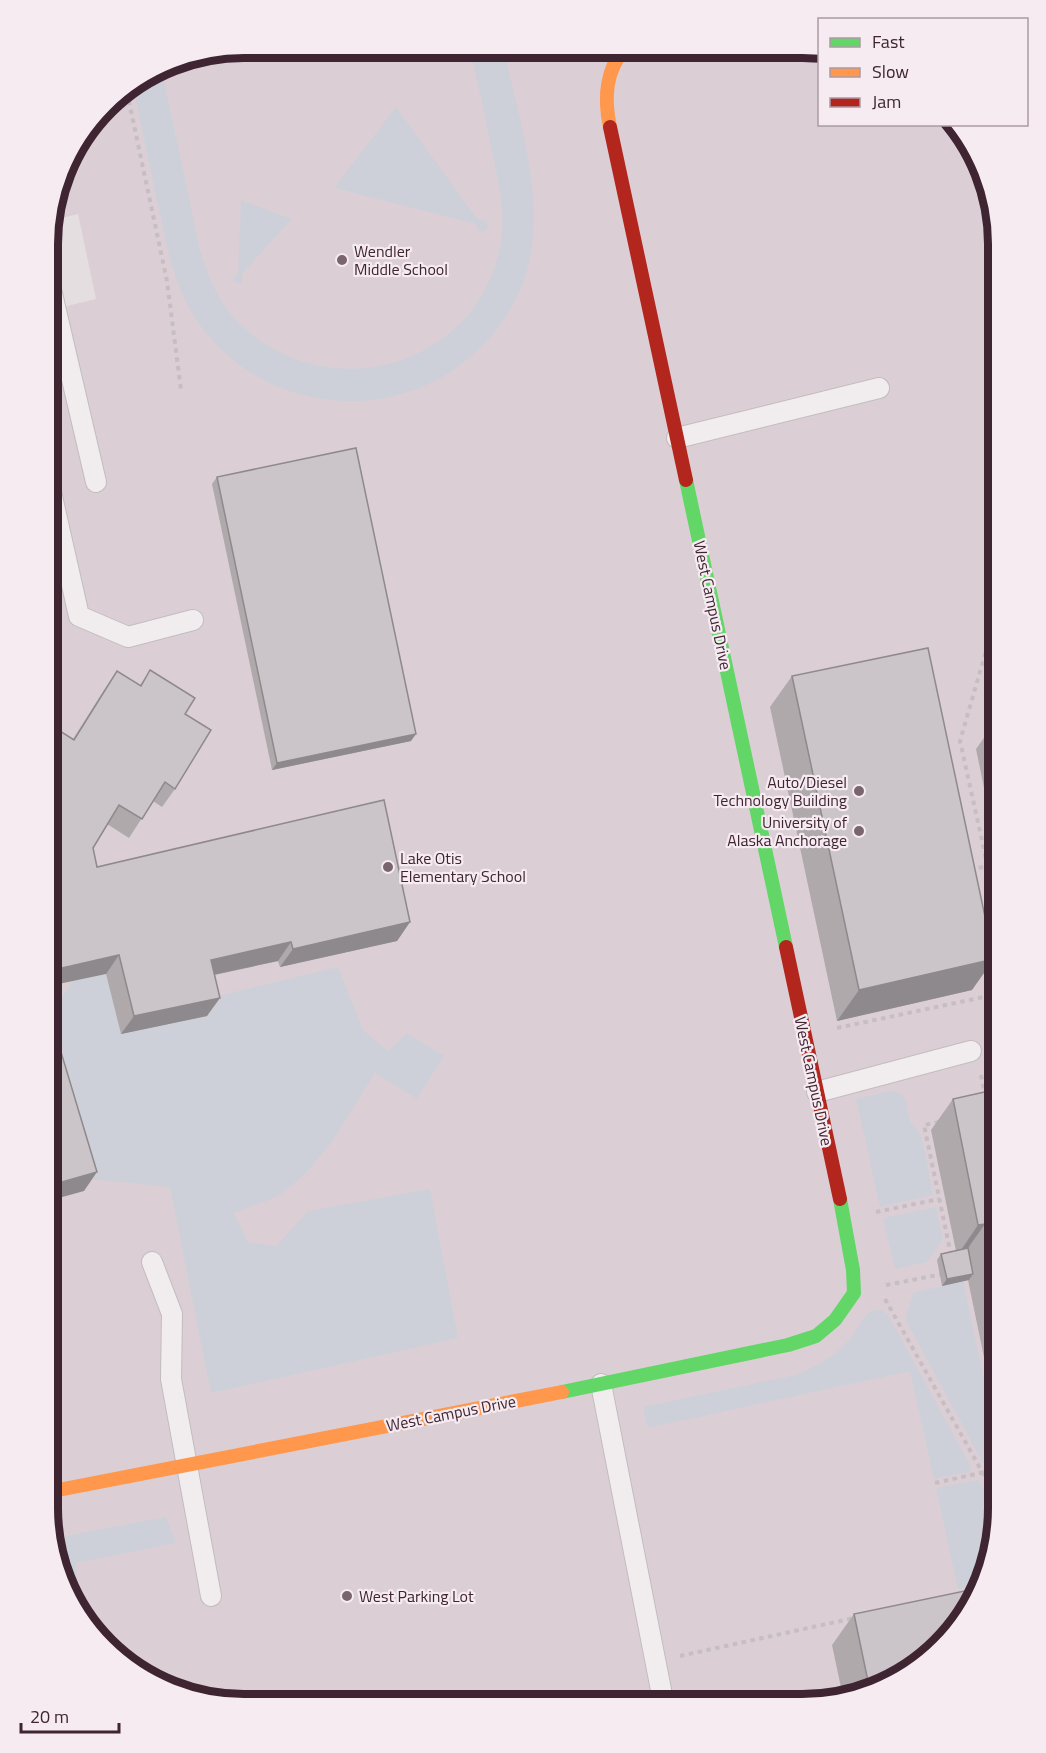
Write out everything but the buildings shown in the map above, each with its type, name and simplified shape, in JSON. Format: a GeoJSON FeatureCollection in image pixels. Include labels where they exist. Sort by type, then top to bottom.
{"type":"FeatureCollection","features":[{"type":"Feature","properties":{"kind":"street","name":"West Campus Drive"},"geometry":{"type":"LineString","coordinates":[[59,1490],[601,1384],[788,1345],[816,1336],[836,1320],[854,1293],[854,1270],[817,1092],[609,121],[606,91],[609,71],[618,58]]}},
{"type":"Feature","properties":{"kind":"lane"},"geometry":{"type":"LineString","coordinates":[[59,324],[96,482]]}},
{"type":"Feature","properties":{"kind":"lane"},"geometry":{"type":"LineString","coordinates":[[677,438],[879,388]]}},
{"type":"Feature","properties":{"kind":"lane"},"geometry":{"type":"LineString","coordinates":[[59,527],[79,616],[128,637],[193,620]]}},
{"type":"Feature","properties":{"kind":"lane"},"geometry":{"type":"LineString","coordinates":[[817,1092],[972,1051]]}},
{"type":"Feature","properties":{"kind":"lane"},"geometry":{"type":"LineString","coordinates":[[152,1262],[172,1314],[171,1379],[211,1596]]}},
{"type":"Feature","properties":{"kind":"lane"},"geometry":{"type":"LineString","coordinates":[[601,1384],[662,1694]]}},
{"type":"Feature","properties":{"kind":"path"},"geometry":{"type":"LineString","coordinates":[[129,99],[167,281],[181,390]]}},
{"type":"Feature","properties":{"kind":"path"},"geometry":{"type":"LineString","coordinates":[[967,870],[987,866],[960,741],[988,645]]}},
{"type":"Feature","properties":{"kind":"path"},"geometry":{"type":"LineString","coordinates":[[832,1029],[987,996]]}},
{"type":"Feature","properties":{"kind":"path"},"geometry":{"type":"LineString","coordinates":[[987,1072],[980,1074],[987,1102]]}},
{"type":"Feature","properties":{"kind":"path"},"geometry":{"type":"LineString","coordinates":[[946,1120],[924,1125],[952,1262]]}},
{"type":"Feature","properties":{"kind":"path"},"geometry":{"type":"LineString","coordinates":[[874,1213],[939,1199]]}},
{"type":"Feature","properties":{"kind":"path"},"geometry":{"type":"LineString","coordinates":[[878,1287],[944,1274]]}},
{"type":"Feature","properties":{"kind":"path"},"geometry":{"type":"LineString","coordinates":[[884,1297],[987,1481]]}},
{"type":"Feature","properties":{"kind":"path"},"geometry":{"type":"LineString","coordinates":[[935,1483],[987,1471]]}},
{"type":"Feature","properties":{"kind":"path"},"geometry":{"type":"LineString","coordinates":[[672,1658],[858,1617]]}},
{"type":"Feature","properties":{"kind":"shaded area"},"geometry":{"type":"Polygon","coordinates":[[[244,58],[818,59],[818,126],[945,126],[963,151],[978,185],[984,208],[988,244],[987,1521],[978,1568],[956,1612],[933,1640],[895,1670],[861,1685],[814,1694],[220,1693],[196,1688],[151,1670],[113,1640],[83,1602],[68,1568],[62,1545],[59,1509],[59,308],[96,299],[78,214],[60,218],[68,185],[83,151],[113,113],[151,83],[185,68],[220,60],[244,58]]]}},
{"type":"Feature","properties":{"kind":"shaded area"},"geometry":{"type":"Polygon","coordinates":[[[472,58],[506,58],[528,158],[534,213],[533,241],[528,267],[519,294],[493,334],[460,366],[421,387],[380,399],[337,401],[295,393],[255,376],[221,349],[192,313],[185,300],[167,247],[135,94],[163,78],[200,249],[215,290],[226,308],[240,324],[276,350],[316,365],[356,368],[396,362],[433,345],[464,319],[488,284],[501,241],[502,204],[472,58]]]}},
{"type":"Feature","properties":{"kind":"shaded area"},"geometry":{"type":"Polygon","coordinates":[[[396,107],[478,220],[487,222],[488,227],[485,231],[481,232],[477,229],[476,224],[334,188],[396,107]]]}},
{"type":"Feature","properties":{"kind":"shaded area"},"geometry":{"type":"Polygon","coordinates":[[[241,200],[292,219],[242,274],[242,282],[238,284],[233,279],[238,273],[241,200]]]}},
{"type":"Feature","properties":{"kind":"shaded area"},"geometry":{"type":"Polygon","coordinates":[[[338,967],[363,1030],[388,1051],[407,1033],[444,1056],[417,1099],[375,1073],[332,1142],[304,1175],[279,1196],[234,1213],[248,1242],[276,1246],[308,1211],[430,1189],[458,1338],[211,1393],[170,1187],[89,1179],[59,1033],[59,1002],[73,981],[106,974],[121,1034],[207,1016],[222,995],[338,967]]]}},
{"type":"Feature","properties":{"kind":"shaded area"},"geometry":{"type":"Polygon","coordinates":[[[890,1091],[902,1094],[905,1098],[911,1123],[920,1134],[933,1195],[880,1207],[856,1099],[890,1091]]]}},
{"type":"Feature","properties":{"kind":"shaded area"},"geometry":{"type":"Polygon","coordinates":[[[936,1207],[943,1239],[927,1262],[895,1269],[883,1218],[936,1207]]]}},
{"type":"Feature","properties":{"kind":"shaded area"},"geometry":{"type":"Polygon","coordinates":[[[963,1281],[987,1394],[987,1464],[984,1465],[905,1319],[913,1293],[963,1281]]]}},
{"type":"Feature","properties":{"kind":"shaded area"},"geometry":{"type":"Polygon","coordinates":[[[874,1310],[882,1310],[889,1316],[970,1465],[969,1472],[934,1479],[910,1371],[648,1428],[643,1407],[795,1375],[818,1364],[844,1345],[863,1319],[874,1310]]]}},
{"type":"Feature","properties":{"kind":"shaded area"},"geometry":{"type":"Polygon","coordinates":[[[978,1480],[987,1495],[984,1545],[970,1586],[958,1589],[936,1488],[978,1480]]]}},
{"type":"Feature","properties":{"kind":"shaded area"},"geometry":{"type":"Polygon","coordinates":[[[166,1517],[176,1543],[76,1563],[78,1591],[68,1568],[61,1537],[166,1517]]]}},
{"type":"Feature","properties":{"kind":"traffic: fast"},"geometry":{"type":"LineString","coordinates":[[686,480],[786,947]]}},
{"type":"Feature","properties":{"kind":"traffic: fast"},"geometry":{"type":"LineString","coordinates":[[562,1392],[788,1345],[816,1336],[835,1320],[854,1293],[853,1270],[840,1199]]}},
{"type":"Feature","properties":{"kind":"traffic: slow"},"geometry":{"type":"LineString","coordinates":[[610,127],[607,106],[608,86],[618,58]]}},
{"type":"Feature","properties":{"kind":"traffic: slow"},"geometry":{"type":"LineString","coordinates":[[59,1490],[562,1392]]}},
{"type":"Feature","properties":{"kind":"traffic: jam"},"geometry":{"type":"LineString","coordinates":[[610,127],[686,480]]}},
{"type":"Feature","properties":{"kind":"traffic: jam"},"geometry":{"type":"LineString","coordinates":[[786,947],[840,1199]]}},
{"type":"Feature","properties":{"kind":"place","name":"Wendler Middle School"},"geometry":{"type":"Point","coordinates":[342,260]}},
{"type":"Feature","properties":{"kind":"place","name":"Auto/Diesel Technology Building"},"geometry":{"type":"Point","coordinates":[859,791]}},
{"type":"Feature","properties":{"kind":"place","name":"University of Alaska Anchorage"},"geometry":{"type":"Point","coordinates":[859,831]}},
{"type":"Feature","properties":{"kind":"place","name":"Lake Otis Elementary School"},"geometry":{"type":"Point","coordinates":[388,867]}},
{"type":"Feature","properties":{"kind":"place","name":"West Parking Lot"},"geometry":{"type":"Point","coordinates":[347,1596]}}]}
